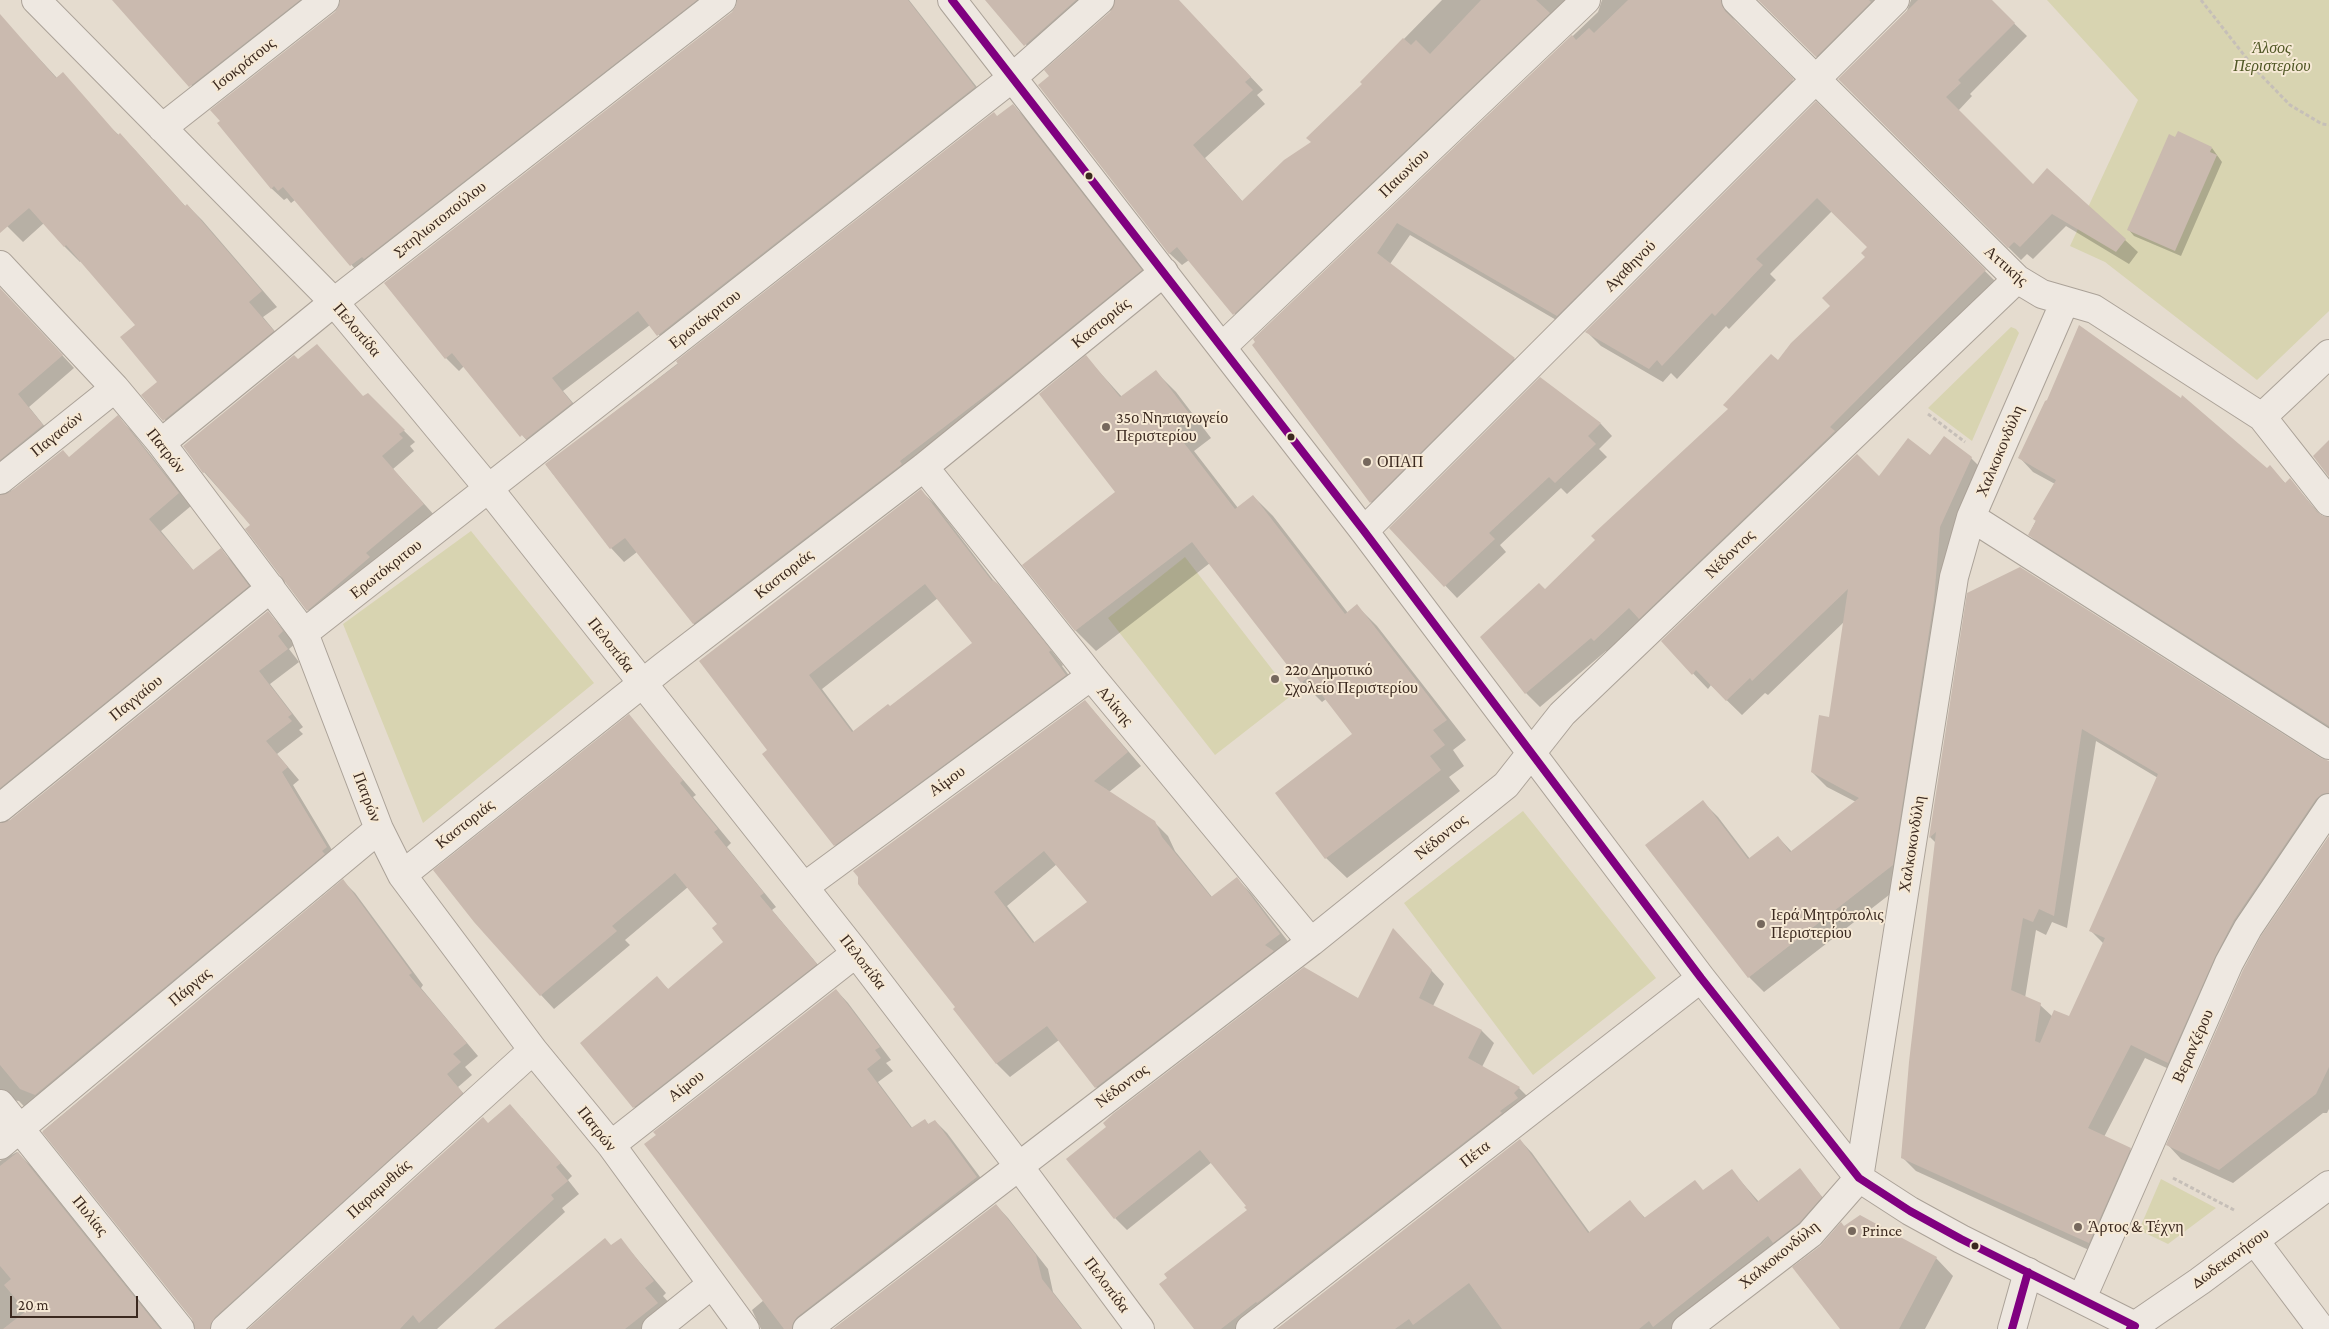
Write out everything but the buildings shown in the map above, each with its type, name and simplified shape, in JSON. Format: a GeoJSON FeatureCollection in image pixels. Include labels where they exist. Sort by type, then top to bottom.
{"type":"FeatureCollection","features":[{"type":"Feature","properties":{"kind":"street","name":"Πελοπίδα"},"geometry":{"type":"LineString","coordinates":[[36,0],[334,302],[489,489],[642,685],[856,953],[1140,1329]]}},
{"type":"Feature","properties":{"kind":"street","name":"Ισοκράτους"},"geometry":{"type":"LineString","coordinates":[[162,128],[325,0]]}},
{"type":"Feature","properties":{"kind":"street","name":"Σπηλιωτοπούλου"},"geometry":{"type":"LineString","coordinates":[[161,443],[334,302],[722,0]]}},
{"type":"Feature","properties":{"kind":"street"},"geometry":{"type":"LineString","coordinates":[[952,0],[1364,531],[1701,978],[1859,1178],[1910,1211],[1961,1239],[2082,1298],[2133,1327]]}},
{"type":"Feature","properties":{"kind":"street","name":"Ερωτόκριτου"},"geometry":{"type":"LineString","coordinates":[[304,633],[1012,78],[1100,0]]}},
{"type":"Feature","properties":{"kind":"street","name":"Παιωνίου"},"geometry":{"type":"LineString","coordinates":[[1222,347],[1586,0]]}},
{"type":"Feature","properties":{"kind":"street","name":"Αττικής"},"geometry":{"type":"LineString","coordinates":[[1736,0],[2017,280],[2042,294],[2094,309],[2262,417],[2329,502]]}},
{"type":"Feature","properties":{"kind":"street","name":"Αγαθηνού"},"geometry":{"type":"LineString","coordinates":[[1364,531],[1895,0]]}},
{"type":"Feature","properties":{"kind":"street","name":"Πατρών"},"geometry":{"type":"LineString","coordinates":[[0,265],[115,388],[161,443],[304,633],[379,829],[402,875],[533,1050],[611,1145],[745,1329]]}},
{"type":"Feature","properties":{"kind":"street","name":"Καστοριάς"},"geometry":{"type":"LineString","coordinates":[[402,875],[642,685],[924,467],[1164,272]]}},
{"type":"Feature","properties":{"kind":"street","name":"Νέδοντος"},"geometry":{"type":"LineString","coordinates":[[808,1329],[1018,1165],[1311,942],[1506,785],[1562,714],[2017,280]]}},
{"type":"Feature","properties":{"kind":"street","name":"Χαλκοκονδύλη"},"geometry":{"type":"LineString","coordinates":[[1686,1329],[1810,1234],[1859,1178],[1954,576],[1971,517],[2066,301]]}},
{"type":"Feature","properties":{"kind":"street"},"geometry":{"type":"LineString","coordinates":[[2262,417],[2329,354]]}},
{"type":"Feature","properties":{"kind":"street","name":"Παγασών"},"geometry":{"type":"LineString","coordinates":[[0,480],[115,388]]}},
{"type":"Feature","properties":{"kind":"street","name":"Αλίκης"},"geometry":{"type":"LineString","coordinates":[[924,467],[1091,676],[1311,942]]}},
{"type":"Feature","properties":{"kind":"street"},"geometry":{"type":"LineString","coordinates":[[1971,517],[2329,745]]}},
{"type":"Feature","properties":{"kind":"street","name":"Παγγαίου"},"geometry":{"type":"LineString","coordinates":[[0,808],[271,588]]}},
{"type":"Feature","properties":{"kind":"street","name":"Αίμου"},"geometry":{"type":"LineString","coordinates":[[804,887],[1091,676]]}},
{"type":"Feature","properties":{"kind":"street","name":"Βερανζέρου"},"geometry":{"type":"LineString","coordinates":[[2082,1298],[2229,963],[2248,928],[2329,808]]}},
{"type":"Feature","properties":{"kind":"street","name":"Πάργας"},"geometry":{"type":"LineString","coordinates":[[10,1137],[379,829]]}},
{"type":"Feature","properties":{"kind":"street","name":"Αίμου"},"geometry":{"type":"LineString","coordinates":[[611,1145],[856,953]]}},
{"type":"Feature","properties":{"kind":"street","name":"Πέτα"},"geometry":{"type":"LineString","coordinates":[[1250,1329],[1701,978]]}},
{"type":"Feature","properties":{"kind":"street","name":"Παραμυθιάς"},"geometry":{"type":"LineString","coordinates":[[224,1329],[533,1050]]}},
{"type":"Feature","properties":{"kind":"street","name":"Πυλίας"},"geometry":{"type":"LineString","coordinates":[[0,1104],[10,1137],[180,1329]]}},
{"type":"Feature","properties":{"kind":"street","name":"Δωδεκανήσου"},"geometry":{"type":"LineString","coordinates":[[2133,1327],[2329,1185]]}},
{"type":"Feature","properties":{"kind":"street"},"geometry":{"type":"LineString","coordinates":[[2262,1235],[2321,1329]]}},
{"type":"Feature","properties":{"kind":"street"},"geometry":{"type":"LineString","coordinates":[[2012,1329],[2028,1272]]}},
{"type":"Feature","properties":{"kind":"street"},"geometry":{"type":"LineString","coordinates":[[656,1329],[711,1284]]}},
{"type":"Feature","properties":{"kind":"path"},"geometry":{"type":"LineString","coordinates":[[2201,0],[2255,69],[2290,105],[2322,124],[2329,124]]}},
{"type":"Feature","properties":{"kind":"path"},"geometry":{"type":"LineString","coordinates":[[1900,393],[1993,464]]}},
{"type":"Feature","properties":{"kind":"path"},"geometry":{"type":"LineString","coordinates":[[2142,1162],[2262,1235]]}},
{"type":"Feature","properties":{"kind":"green space","name":"Άλσος Περιστερίου"},"geometry":{"type":"Polygon","coordinates":[[[2047,0],[2329,0],[2329,311],[2257,380],[2105,262],[2070,246],[2138,100],[2047,0]]]}},
{"type":"Feature","properties":{"kind":"green space"},"geometry":{"type":"Polygon","coordinates":[[[2011,327],[2019,333],[1972,441],[1928,408],[2011,327]]]}},
{"type":"Feature","properties":{"kind":"green space"},"geometry":{"type":"Polygon","coordinates":[[[471,531],[594,683],[423,823],[343,624],[471,531]]]}},
{"type":"Feature","properties":{"kind":"green space"},"geometry":{"type":"Polygon","coordinates":[[[1185,557],[1292,695],[1215,755],[1108,618],[1185,557]]]}},
{"type":"Feature","properties":{"kind":"green space"},"geometry":{"type":"Polygon","coordinates":[[[1523,811],[1656,978],[1533,1075],[1404,903],[1523,811]]]}},
{"type":"Feature","properties":{"kind":"green space"},"geometry":{"type":"Polygon","coordinates":[[[2161,1179],[2216,1208],[2168,1244],[2139,1230],[2161,1179]]]}},
{"type":"Feature","properties":{"kind":"transit line"},"geometry":{"type":"LineString","coordinates":[[952,0],[1364,531],[1701,978],[1859,1178],[1910,1211],[1961,1239],[2135,1326],[2130,1329]]}},
{"type":"Feature","properties":{"kind":"transit line"},"geometry":{"type":"LineString","coordinates":[[2012,1329],[2028,1272]]}},
{"type":"Feature","properties":{"kind":"place","name":"35ο Νηπιαγωγείο Περιστερίου"},"geometry":{"type":"Point","coordinates":[1106,427]}},
{"type":"Feature","properties":{"kind":"place","name":"ΟΠΑΠ"},"geometry":{"type":"Point","coordinates":[1367,462]}},
{"type":"Feature","properties":{"kind":"place","name":"22ο Δημοτικό Σχολείο Περιστερίου"},"geometry":{"type":"Point","coordinates":[1275,679]}},
{"type":"Feature","properties":{"kind":"place","name":"Ιερά Μητρόπολις Περιστερίου"},"geometry":{"type":"Point","coordinates":[1761,924]}},
{"type":"Feature","properties":{"kind":"place","name":"Άρτος & Τέχνη"},"geometry":{"type":"Point","coordinates":[2078,1227]}},
{"type":"Feature","properties":{"kind":"place","name":"Prince"},"geometry":{"type":"Point","coordinates":[1852,1231]}}]}
